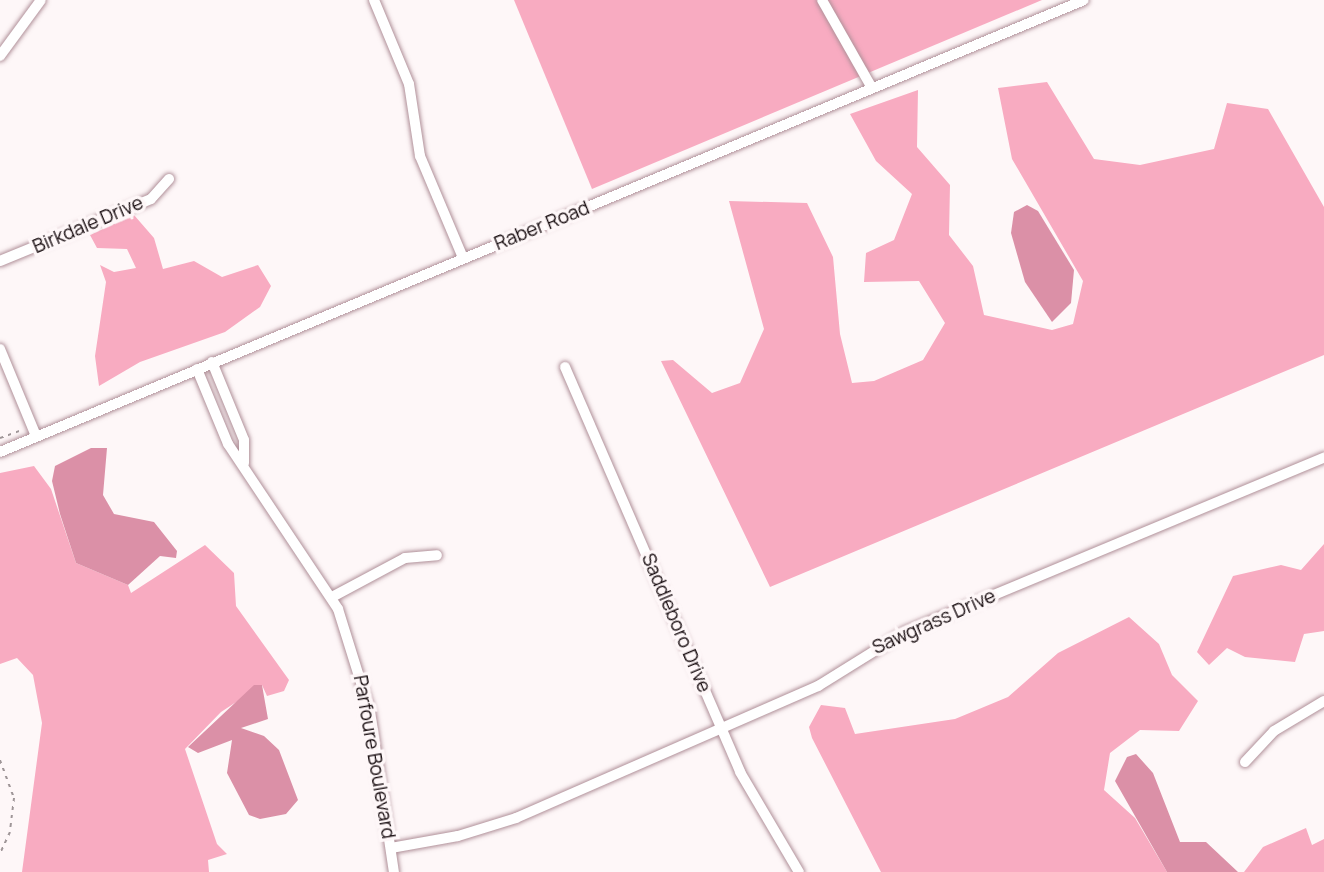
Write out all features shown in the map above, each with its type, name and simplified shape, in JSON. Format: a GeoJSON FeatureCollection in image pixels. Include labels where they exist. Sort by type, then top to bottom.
{"type":"FeatureCollection","features":[{"type":"Feature","properties":{"kind":"street"},"geometry":{"type":"LineString","coordinates":[[0,56],[4,41],[41,0]]}},
{"type":"Feature","properties":{"kind":"street"},"geometry":{"type":"LineString","coordinates":[[374,0],[409,84],[420,156],[463,258]]}},
{"type":"Feature","properties":{"kind":"street"},"geometry":{"type":"LineString","coordinates":[[822,0],[872,88]]}},
{"type":"Feature","properties":{"kind":"street","name":"Raber Road"},"geometry":{"type":"LineString","coordinates":[[0,452],[34,431],[197,369],[1076,1]]}},
{"type":"Feature","properties":{"kind":"street","name":"Birkdale Drive"},"geometry":{"type":"LineString","coordinates":[[0,261],[151,199],[169,179]]}},
{"type":"Feature","properties":{"kind":"street"},"geometry":{"type":"LineString","coordinates":[[0,349],[34,431]]}},
{"type":"Feature","properties":{"kind":"street","name":"Parfoure Boulevard"},"geometry":{"type":"LineString","coordinates":[[212,362],[244,440],[244,463]]}},
{"type":"Feature","properties":{"kind":"street","name":"Saddleboro Drive"},"geometry":{"type":"LineString","coordinates":[[565,367],[721,729],[799,872]]}},
{"type":"Feature","properties":{"kind":"street","name":"Parfoure Boulevard"},"geometry":{"type":"LineString","coordinates":[[197,369],[228,444],[244,463],[332,597],[363,680],[394,872]]}},
{"type":"Feature","properties":{"kind":"street","name":"Sawgrass Drive"},"geometry":{"type":"LineString","coordinates":[[391,848],[503,822],[818,686],[905,632],[1324,458]]}},
{"type":"Feature","properties":{"kind":"street"},"geometry":{"type":"LineString","coordinates":[[332,597],[405,558],[437,555]]}},
{"type":"Feature","properties":{"kind":"street"},"geometry":{"type":"LineString","coordinates":[[1245,762],[1274,731],[1324,701]]}},
{"type":"Feature","properties":{"kind":"path"},"geometry":{"type":"LineString","coordinates":[[0,438],[34,431]]}},
{"type":"Feature","properties":{"kind":"path"},"geometry":{"type":"LineString","coordinates":[[0,760],[13,798],[10,832],[0,853]]}},
{"type":"Feature","properties":{"kind":"shaded area"},"geometry":{"type":"Polygon","coordinates":[[[514,0],[1042,0],[592,189],[514,0]]]}},
{"type":"Feature","properties":{"kind":"shaded area"},"geometry":{"type":"Polygon","coordinates":[[[1047,82],[1094,159],[1140,165],[1214,149],[1227,103],[1268,109],[1324,207],[1324,355],[770,587],[661,361],[673,360],[712,393],[740,383],[764,329],[729,201],[807,203],[833,257],[840,334],[852,383],[874,381],[923,360],[945,323],[919,281],[864,282],[866,253],[894,240],[912,194],[876,161],[850,114],[918,90],[917,147],[950,185],[949,235],[973,266],[984,315],[1052,330],[1073,324],[1083,281],[1012,159],[998,88],[1047,82]]]}},
{"type":"Feature","properties":{"kind":"shaded area"},"geometry":{"type":"Polygon","coordinates":[[[1027,205],[1038,211],[1074,270],[1071,303],[1052,322],[1025,282],[1011,233],[1014,212],[1027,205]]]}},
{"type":"Feature","properties":{"kind":"shaded area"},"geometry":{"type":"Polygon","coordinates":[[[134,215],[154,238],[163,269],[194,261],[222,277],[258,265],[271,286],[260,307],[225,332],[140,362],[99,386],[95,356],[106,282],[100,265],[114,272],[136,268],[127,249],[97,248],[90,235],[134,215]]]}},
{"type":"Feature","properties":{"kind":"shaded area"},"geometry":{"type":"Polygon","coordinates":[[[91,448],[107,448],[103,495],[114,514],[154,522],[177,551],[176,558],[160,556],[128,585],[76,563],[60,514],[52,481],[55,466],[91,448]]]}},
{"type":"Feature","properties":{"kind":"shaded area"},"geometry":{"type":"Polygon","coordinates":[[[34,466],[51,489],[76,563],[128,585],[131,593],[205,545],[234,573],[236,606],[289,680],[284,691],[267,696],[262,685],[221,712],[185,749],[217,844],[227,854],[208,860],[209,872],[22,872],[42,723],[33,675],[17,658],[0,664],[0,473],[34,466]]]}},
{"type":"Feature","properties":{"kind":"shaded area"},"geometry":{"type":"Polygon","coordinates":[[[1324,544],[1324,631],[1304,634],[1295,662],[1245,657],[1227,648],[1209,665],[1197,652],[1233,576],[1281,565],[1301,570],[1324,544]]]}},
{"type":"Feature","properties":{"kind":"shaded area"},"geometry":{"type":"Polygon","coordinates":[[[1129,617],[1159,644],[1172,675],[1198,701],[1179,731],[1140,730],[1110,753],[1104,790],[1135,818],[1167,872],[881,872],[812,738],[809,727],[821,705],[845,708],[855,734],[955,719],[1008,697],[1058,653],[1129,617]]]}},
{"type":"Feature","properties":{"kind":"shaded area"},"geometry":{"type":"Polygon","coordinates":[[[254,685],[262,685],[268,719],[241,728],[264,736],[279,750],[298,800],[286,814],[260,819],[249,815],[227,773],[232,740],[198,753],[188,747],[254,685]]]}},
{"type":"Feature","properties":{"kind":"shaded area"},"geometry":{"type":"Polygon","coordinates":[[[1136,754],[1153,773],[1180,842],[1206,842],[1238,872],[1167,872],[1115,781],[1127,757],[1136,754]]]}},
{"type":"Feature","properties":{"kind":"shaded area"},"geometry":{"type":"Polygon","coordinates":[[[1306,828],[1312,845],[1324,839],[1324,872],[1244,872],[1263,847],[1306,828]]]}}]}
